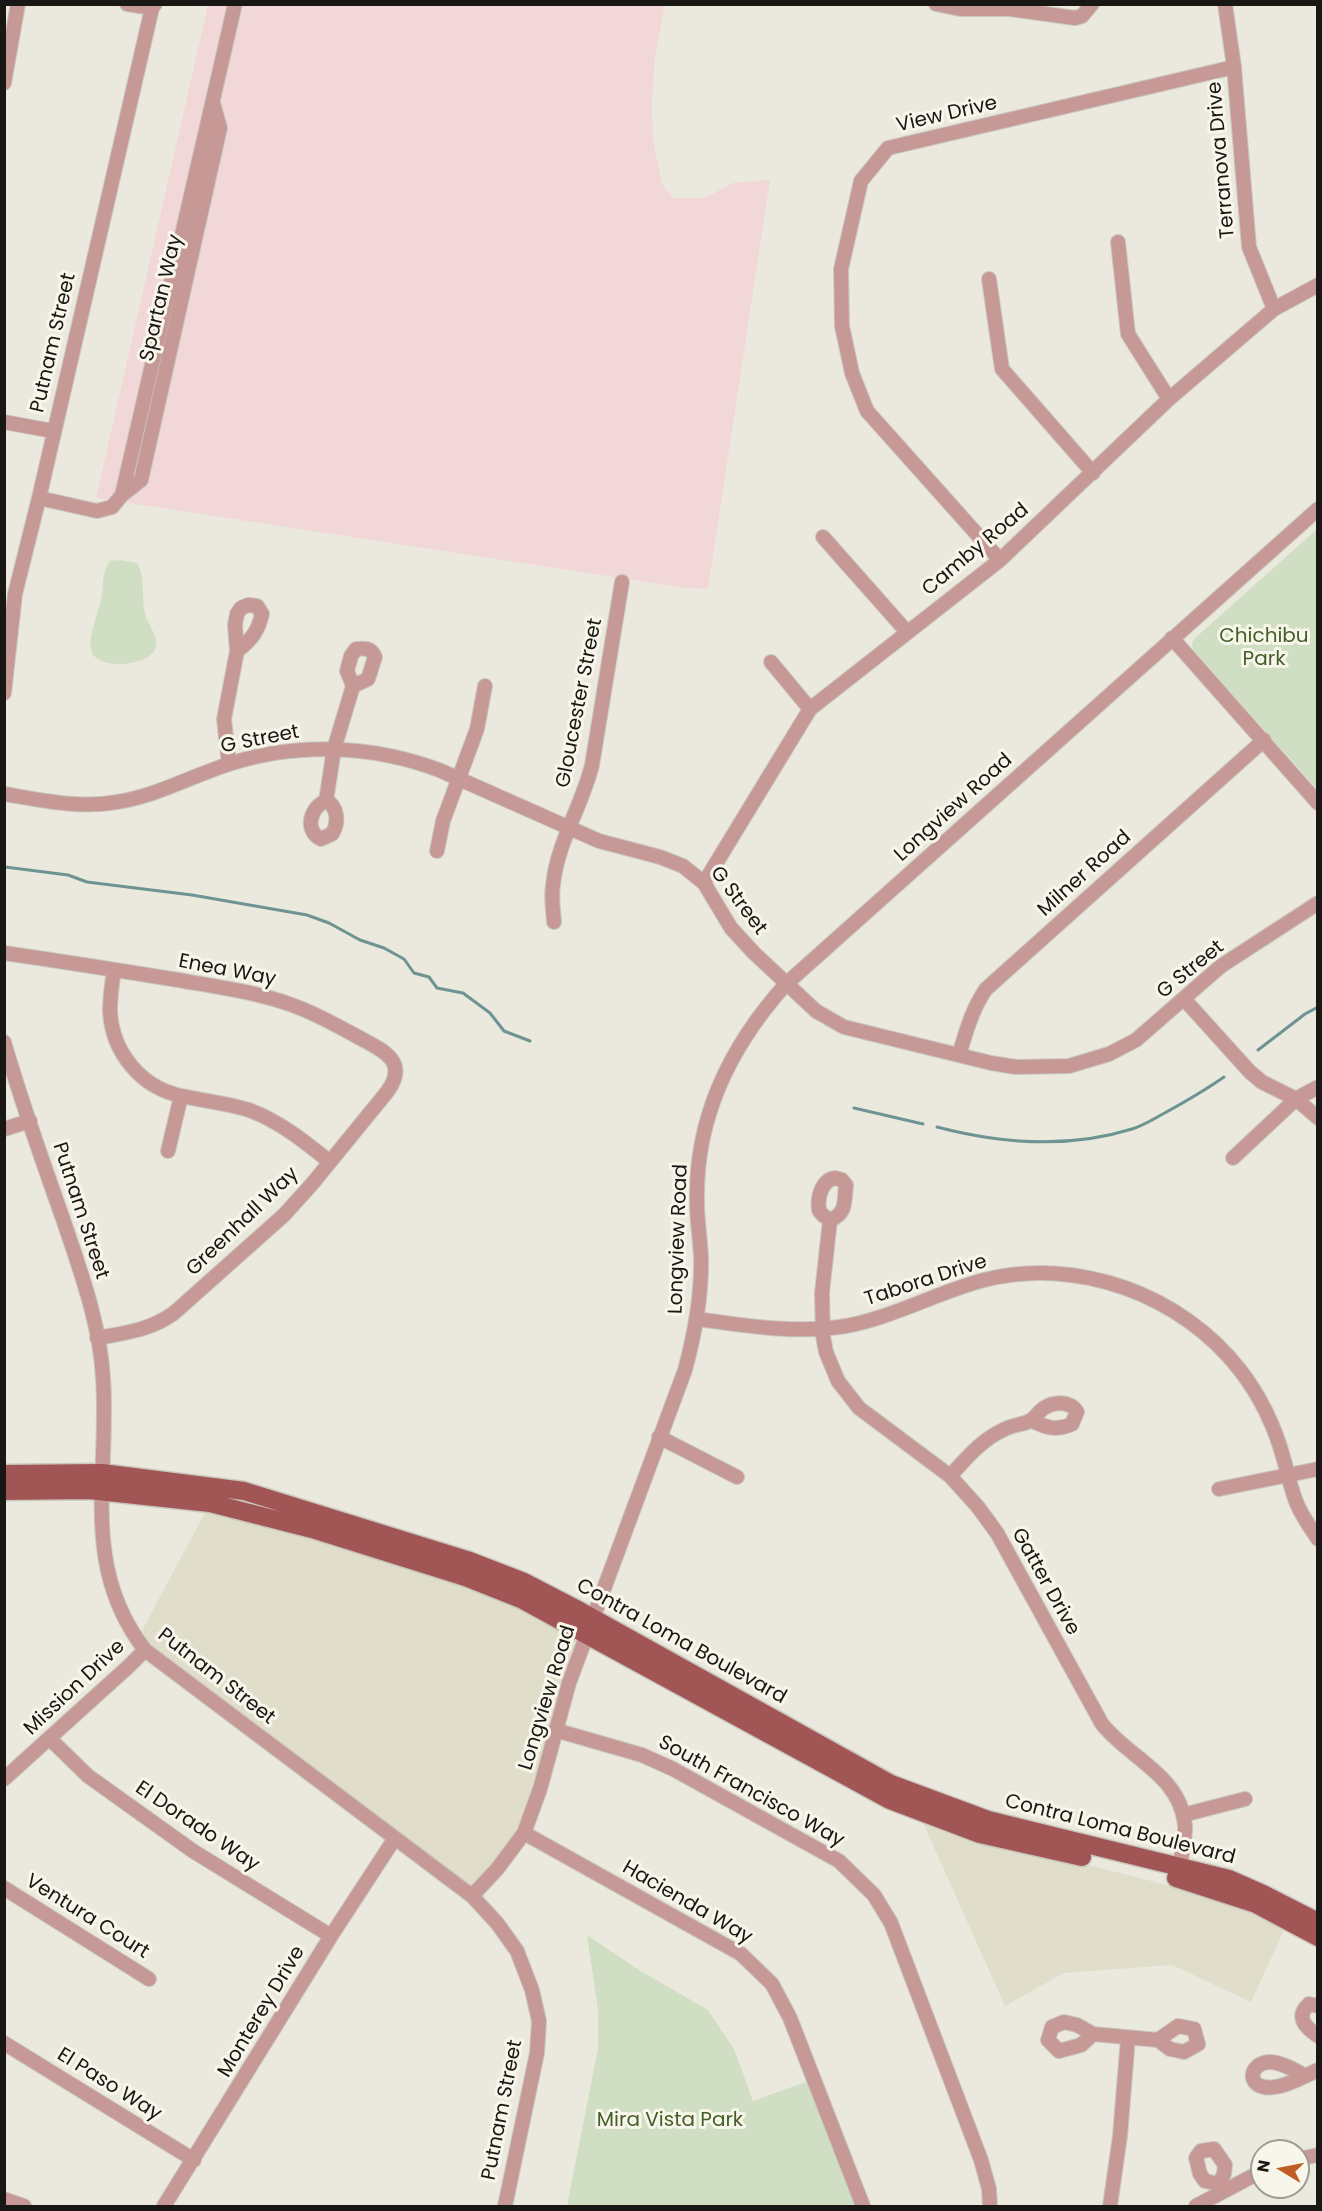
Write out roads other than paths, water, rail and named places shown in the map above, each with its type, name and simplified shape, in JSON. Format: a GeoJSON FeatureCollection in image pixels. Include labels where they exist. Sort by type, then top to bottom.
{"type":"FeatureCollection","features":[{"type":"Feature","properties":{"kind":"main road","name":"Contra Loma Boulevard"},"geometry":{"type":"LineString","coordinates":[[4,1474],[244,1491],[467,1560],[524,1582],[594,1618],[891,1784],[988,1820],[1180,1873],[1256,1904],[1317,1937]]}},
{"type":"Feature","properties":{"kind":"main road","name":"Contra Loma Boulevard"},"geometry":{"type":"LineString","coordinates":[[4,1491],[102,1482],[210,1503],[312,1529],[475,1581],[523,1600],[890,1800],[980,1834],[1180,1873],[1229,1880],[1263,1894],[1317,1922]]}},
{"type":"Feature","properties":{"kind":"street"},"geometry":{"type":"LineString","coordinates":[[4,83],[18,4]]}},
{"type":"Feature","properties":{"kind":"street"},"geometry":{"type":"LineString","coordinates":[[127,4],[153,6]]}},
{"type":"Feature","properties":{"kind":"street","name":"Spartan Way"},"geometry":{"type":"LineString","coordinates":[[39,498],[97,511],[112,507],[122,495],[235,4]]}},
{"type":"Feature","properties":{"kind":"street"},"geometry":{"type":"LineString","coordinates":[[936,4],[960,9],[1010,9],[1075,18],[1082,16],[1092,4]]}},
{"type":"Feature","properties":{"kind":"street","name":"Terranova Drive"},"geometry":{"type":"LineString","coordinates":[[1226,4],[1234,67],[1249,247],[1274,309]]}},
{"type":"Feature","properties":{"kind":"street","name":"Putnam Street"},"geometry":{"type":"LineString","coordinates":[[4,693],[10,593],[39,498],[153,6]]}},
{"type":"Feature","properties":{"kind":"street","name":"View Drive"},"geometry":{"type":"LineString","coordinates":[[1000,560],[867,411],[852,373],[842,326],[841,269],[861,181],[888,148],[1234,67]]}},
{"type":"Feature","properties":{"kind":"street"},"geometry":{"type":"LineString","coordinates":[[1118,242],[1128,334],[1169,399]]}},
{"type":"Feature","properties":{"kind":"street"},"geometry":{"type":"LineString","coordinates":[[988,279],[1002,369],[1093,473]]}},
{"type":"Feature","properties":{"kind":"street","name":"Camby Road"},"geometry":{"type":"LineString","coordinates":[[704,883],[810,709],[1000,560],[1169,399],[1274,309],[1317,285]]}},
{"type":"Feature","properties":{"kind":"street"},"geometry":{"type":"LineString","coordinates":[[4,422],[53,431]]}},
{"type":"Feature","properties":{"kind":"street","name":"Longview Road"},"geometry":{"type":"LineString","coordinates":[[472,1896],[498,1868],[524,1833],[540,1789],[569,1683],[685,1370],[697,1319],[701,1259],[698,1171],[709,1115],[726,1071],[742,1041],[762,1011],[786,984],[1317,508]]}},
{"type":"Feature","properties":{"kind":"street"},"geometry":{"type":"LineString","coordinates":[[823,537],[907,632]]}},
{"type":"Feature","properties":{"kind":"street","name":"Gloucester Street"},"geometry":{"type":"LineString","coordinates":[[554,922],[553,884],[568,828],[581,801],[592,765],[622,582]]}},
{"type":"Feature","properties":{"kind":"street"},"geometry":{"type":"LineString","coordinates":[[1172,638],[1317,803]]}},
{"type":"Feature","properties":{"kind":"street"},"geometry":{"type":"LineString","coordinates":[[229,764],[224,719],[237,651]]}},
{"type":"Feature","properties":{"kind":"street"},"geometry":{"type":"LineString","coordinates":[[771,662],[810,709]]}},
{"type":"Feature","properties":{"kind":"street"},"geometry":{"type":"LineString","coordinates":[[326,801],[334,749],[353,686]]}},
{"type":"Feature","properties":{"kind":"street"},"geometry":{"type":"LineString","coordinates":[[437,851],[444,821],[477,729],[485,686]]}},
{"type":"Feature","properties":{"kind":"street","name":"Milner Road"},"geometry":{"type":"LineString","coordinates":[[959,1055],[968,1023],[977,1002],[986,989],[1264,740]]}},
{"type":"Feature","properties":{"kind":"street","name":"G Street"},"geometry":{"type":"LineString","coordinates":[[4,794],[77,805],[112,803],[145,796],[229,764],[288,751],[334,749],[399,758],[425,765],[568,828],[615,846],[669,860],[690,871],[704,883],[731,928],[786,984],[816,1011],[844,1027],[1016,1067],[1069,1066],[1109,1054],[1136,1040],[1221,966],[1317,903]]}},
{"type":"Feature","properties":{"kind":"street","name":"Enea Way"},"geometry":{"type":"LineString","coordinates":[[4,953],[253,994],[285,1002],[314,1014],[390,1055],[394,1061],[395,1074],[387,1092]]}},
{"type":"Feature","properties":{"kind":"street"},"geometry":{"type":"LineString","coordinates":[[114,970],[110,1011],[112,1028],[119,1048],[131,1067],[162,1090],[180,1096],[235,1106],[269,1118],[289,1130],[330,1162]]}},
{"type":"Feature","properties":{"kind":"street"},"geometry":{"type":"LineString","coordinates":[[1184,999],[1250,1072],[1262,1082],[1296,1100],[1317,1118]]}},
{"type":"Feature","properties":{"kind":"street","name":"Putnam Street"},"geometry":{"type":"LineString","coordinates":[[4,1042],[78,1263],[97,1338],[105,1406],[102,1482],[104,1553],[109,1584],[123,1617],[145,1650],[472,1896],[497,1923],[517,1951],[532,1990],[539,2021],[537,2053],[505,2206]]}},
{"type":"Feature","properties":{"kind":"street"},"geometry":{"type":"LineString","coordinates":[[1233,1158],[1296,1100],[1317,1087]]}},
{"type":"Feature","properties":{"kind":"street","name":"Greenhall Way"},"geometry":{"type":"LineString","coordinates":[[97,1338],[152,1327],[174,1313],[284,1215],[387,1092]]}},
{"type":"Feature","properties":{"kind":"street"},"geometry":{"type":"LineString","coordinates":[[168,1151],[180,1096]]}},
{"type":"Feature","properties":{"kind":"street"},"geometry":{"type":"LineString","coordinates":[[4,1129],[30,1121]]}},
{"type":"Feature","properties":{"kind":"street","name":"Gatter Drive"},"geometry":{"type":"LineString","coordinates":[[830,1220],[822,1293],[826,1352],[834,1372],[853,1401],[867,1414],[950,1476],[978,1507],[997,1533],[1102,1724],[1117,1742],[1163,1778],[1176,1795],[1183,1815],[1185,1844],[1180,1873]]}},
{"type":"Feature","properties":{"kind":"street","name":"Tabora Drive"},"geometry":{"type":"LineString","coordinates":[[697,1319],[767,1329],[823,1329],[863,1322],[963,1287],[1002,1276],[1040,1273],[1097,1279],[1134,1291],[1174,1311],[1204,1332],[1229,1357],[1250,1383],[1278,1440],[1297,1504],[1317,1539]]}},
{"type":"Feature","properties":{"kind":"street"},"geometry":{"type":"LineString","coordinates":[[950,1476],[976,1448],[992,1436],[1015,1424],[1031,1420]]}},
{"type":"Feature","properties":{"kind":"street"},"geometry":{"type":"LineString","coordinates":[[659,1437],[737,1476]]}},
{"type":"Feature","properties":{"kind":"street"},"geometry":{"type":"LineString","coordinates":[[1219,1489],[1317,1469]]}},
{"type":"Feature","properties":{"kind":"street","name":"Mission Drive"},"geometry":{"type":"LineString","coordinates":[[4,1779],[145,1650]]}},
{"type":"Feature","properties":{"kind":"street","name":"South Francisco Way"},"geometry":{"type":"LineString","coordinates":[[555,1730],[642,1755],[673,1769],[839,1861],[874,1894],[891,1923],[981,2160],[989,2189],[990,2206]]}},
{"type":"Feature","properties":{"kind":"street","name":"El Dorado Way"},"geometry":{"type":"LineString","coordinates":[[50,1739],[87,1776],[193,1851],[331,1936]]}},
{"type":"Feature","properties":{"kind":"street"},"geometry":{"type":"LineString","coordinates":[[1183,1815],[1245,1799]]}},
{"type":"Feature","properties":{"kind":"street","name":"Hacienda Way"},"geometry":{"type":"LineString","coordinates":[[524,1833],[741,1954],[772,1984],[790,2018],[863,2206]]}},
{"type":"Feature","properties":{"kind":"street","name":"Monterey Drive"},"geometry":{"type":"LineString","coordinates":[[164,2206],[394,1838]]}},
{"type":"Feature","properties":{"kind":"street","name":"Ventura Court"},"geometry":{"type":"LineString","coordinates":[[4,1888],[148,1979]]}},
{"type":"Feature","properties":{"kind":"street"},"geometry":{"type":"LineString","coordinates":[[1317,2006],[1309,2004],[1303,2010],[1301,2019],[1305,2028],[1317,2036]]}},
{"type":"Feature","properties":{"kind":"street"},"geometry":{"type":"LineString","coordinates":[[1093,2034],[1158,2040]]}},
{"type":"Feature","properties":{"kind":"street"},"geometry":{"type":"LineString","coordinates":[[1110,2206],[1120,2136],[1128,2038]]}},
{"type":"Feature","properties":{"kind":"street","name":"El Paso Way"},"geometry":{"type":"LineString","coordinates":[[4,2043],[194,2160]]}},
{"type":"Feature","properties":{"kind":"street"},"geometry":{"type":"LineString","coordinates":[[1196,2206],[1222,2188],[1250,2176]]}},
{"type":"Feature","properties":{"kind":"street"},"geometry":{"type":"LineString","coordinates":[[4,2199],[24,2206]]}},
{"type":"Feature","properties":{"kind":"waterway"},"geometry":{"type":"LineString","coordinates":[[5,867],[68,875],[87,882],[192,895],[307,915],[329,923],[360,940],[384,948],[404,959],[414,973],[429,977],[437,988],[463,993],[490,1013],[504,1031],[530,1041]]}},
{"type":"Feature","properties":{"kind":"waterway"},"geometry":{"type":"LineString","coordinates":[[1258,1050],[1305,1014],[1318,1007]]}},
{"type":"Feature","properties":{"kind":"waterway"},"geometry":{"type":"LineString","coordinates":[[937,1127],[1010,1140],[1035,1142],[1084,1140],[1132,1129],[1147,1123],[1224,1077]]}},
{"type":"Feature","properties":{"kind":"waterway"},"geometry":{"type":"LineString","coordinates":[[854,1108],[923,1124]]}},
{"type":"Feature","properties":{"kind":"park label","name":"Chichibu Park"},"geometry":{"type":"Point","coordinates":[1264,648]}},
{"type":"Feature","properties":{"kind":"park label","name":"Mira Vista Park"},"geometry":{"type":"Point","coordinates":[670,2121]}}]}
